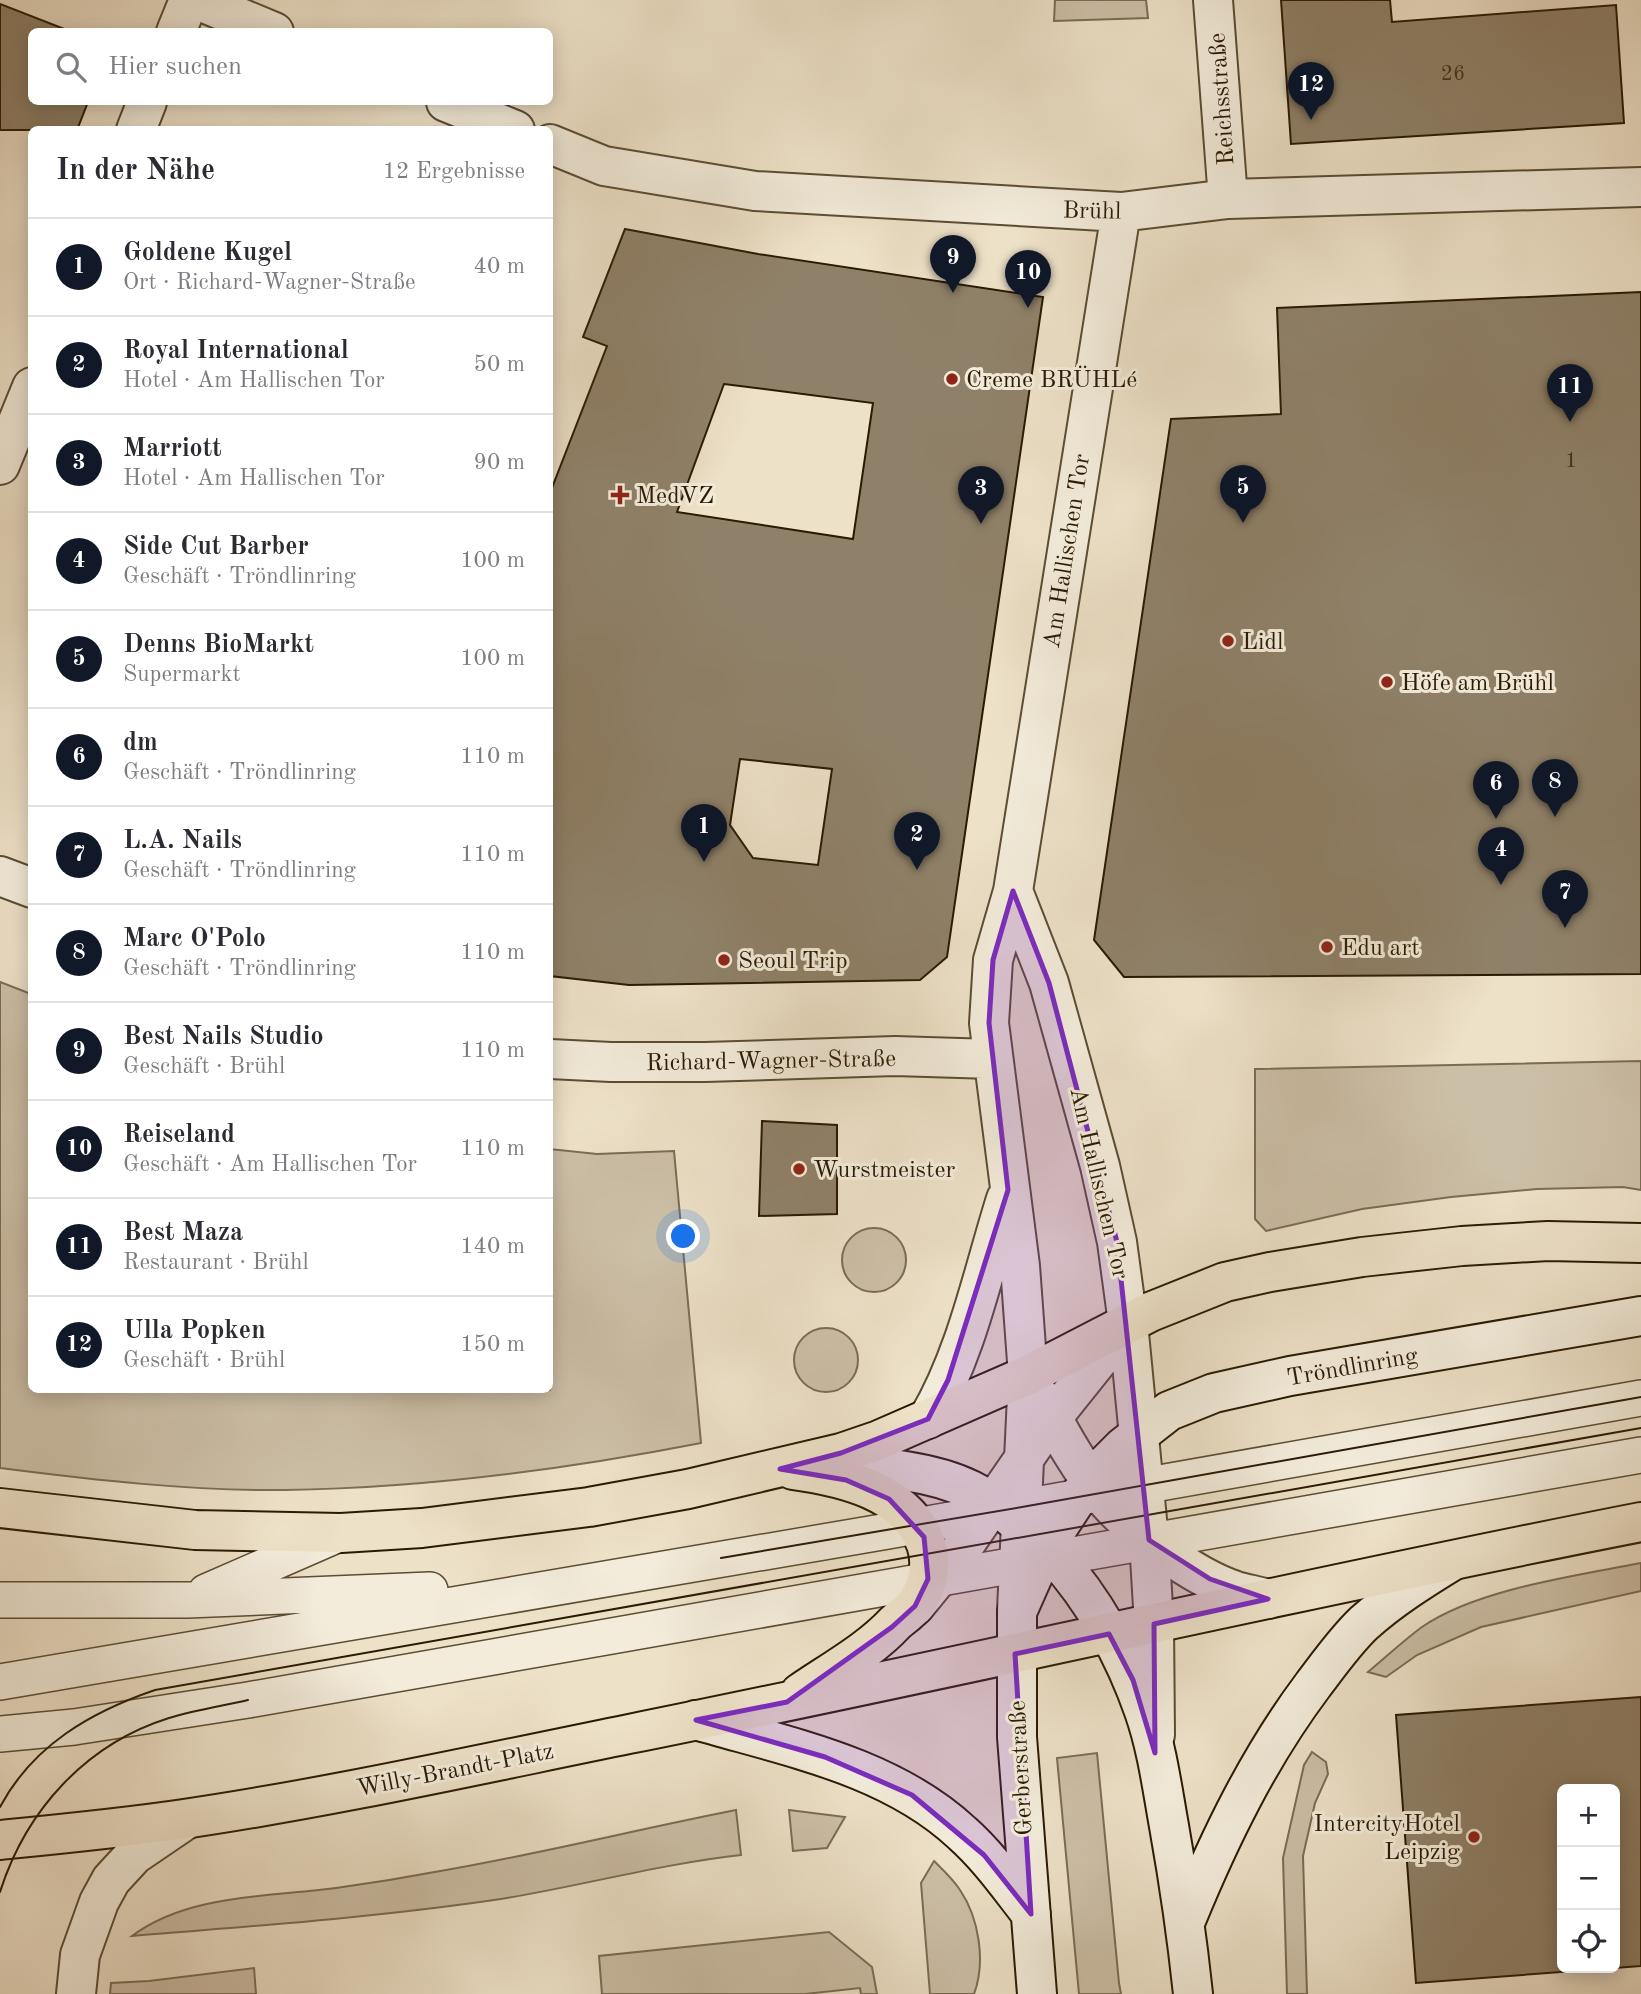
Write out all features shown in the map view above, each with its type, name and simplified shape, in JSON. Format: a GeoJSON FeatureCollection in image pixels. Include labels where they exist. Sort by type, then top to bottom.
{"type":"FeatureCollection","features":[{"type":"Feature","properties":{"kind":"main road"},"geometry":{"type":"LineString","coordinates":[[0,1508],[195,1530],[341,1533],[422,1528],[589,1507],[793,1466],[866,1444],[1044,1367],[1128,1323],[1225,1282],[1362,1257],[1462,1246],[1548,1241],[1641,1243]]}},
{"type":"Feature","properties":{"kind":"main road"},"geometry":{"type":"LineString","coordinates":[[787,1702],[871,1644],[928,1587],[929,1553],[896,1485],[846,1480],[793,1466]]}},
{"type":"Feature","properties":{"kind":"main road"},"geometry":{"type":"LineString","coordinates":[[1268,1599],[1641,1522]]}},
{"type":"Feature","properties":{"kind":"main road","name":"Willy-Brandt-Platz"},"geometry":{"type":"LineString","coordinates":[[0,1840],[187,1819],[359,1788],[906,1678],[1268,1599]]}},
{"type":"Feature","properties":{"kind":"street"},"geometry":{"type":"LineString","coordinates":[[178,28],[189,0]]}},
{"type":"Feature","properties":{"kind":"street"},"geometry":{"type":"LineString","coordinates":[[197,0],[264,28]]}},
{"type":"Feature","properties":{"kind":"street","name":"Reichsstraße"},"geometry":{"type":"LineString","coordinates":[[1213,0],[1228,199]]}},
{"type":"Feature","properties":{"kind":"street"},"geometry":{"type":"LineString","coordinates":[[138,126],[147,105]]}},
{"type":"Feature","properties":{"kind":"street"},"geometry":{"type":"LineString","coordinates":[[453,105],[505,126]]}},
{"type":"Feature","properties":{"kind":"street","name":"Brühl"},"geometry":{"type":"LineString","coordinates":[[553,145],[604,166],[755,191],[1121,212],[1228,199],[1641,187]]}},
{"type":"Feature","properties":{"kind":"street","name":"Am Hallischen Tor"},"geometry":{"type":"LineString","coordinates":[[1025,1455],[1044,1367],[1020,1266],[1008,1190],[989,1023],[993,960],[1013,891],[1121,212]]}},
{"type":"Feature","properties":{"kind":"street"},"geometry":{"type":"LineString","coordinates":[[0,464],[28,397]]}},
{"type":"Feature","properties":{"kind":"street"},"geometry":{"type":"LineString","coordinates":[[0,876],[28,886]]}},
{"type":"Feature","properties":{"kind":"street","name":"Am Hallischen Tor"},"geometry":{"type":"LineString","coordinates":[[1013,891],[1049,984],[1100,1166],[1117,1242],[1144,1485],[1154,1624]]}},
{"type":"Feature","properties":{"kind":"street","name":"Richard-Wagner-Straße"},"geometry":{"type":"LineString","coordinates":[[553,1059],[705,1062],[895,1056],[992,1059]]}},
{"type":"Feature","properties":{"kind":"street","name":"Am Hallischen Tor"},"geometry":{"type":"LineString","coordinates":[[928,1419],[957,1355],[1008,1190]]}},
{"type":"Feature","properties":{"kind":"street","name":"Tröndlinring"},"geometry":{"type":"LineString","coordinates":[[1021,1532],[1090,1491],[1123,1447],[1169,1411],[1188,1402],[1242,1386],[1641,1316]]}},
{"type":"Feature","properties":{"kind":"street"},"geometry":{"type":"LineString","coordinates":[[1021,1532],[1025,1455],[1128,1323]]}},
{"type":"Feature","properties":{"kind":"street"},"geometry":{"type":"LineString","coordinates":[[1044,1367],[1052,1418],[1090,1491],[1149,1540],[1180,1561],[1236,1591],[1268,1599]]}},
{"type":"Feature","properties":{"kind":"street"},"geometry":{"type":"LineString","coordinates":[[896,1485],[947,1480],[971,1490],[1077,1585],[1109,1634],[1133,1680],[1155,1753],[1186,1920],[1193,1994]]}},
{"type":"Feature","properties":{"kind":"street"},"geometry":{"type":"LineString","coordinates":[[928,1587],[1021,1532]]}},
{"type":"Feature","properties":{"kind":"street","name":"Gerberstraße"},"geometry":{"type":"LineString","coordinates":[[1021,1532],[1015,1654],[1017,1737],[1037,1994]]}},
{"type":"Feature","properties":{"kind":"street"},"geometry":{"type":"LineString","coordinates":[[1186,1920],[1236,1807],[1290,1715],[1329,1663],[1363,1625],[1396,1597],[1453,1560]]}},
{"type":"Feature","properties":{"kind":"street"},"geometry":{"type":"LineString","coordinates":[[1154,1624],[1155,1753]]}},
{"type":"Feature","properties":{"kind":"street"},"geometry":{"type":"LineString","coordinates":[[696,1720],[825,1757],[866,1772],[912,1795],[953,1825],[985,1855],[1031,1914]]}},
{"type":"Feature","properties":{"kind":"street"},"geometry":{"type":"LineString","coordinates":[[76,1994],[80,1955],[99,1902],[111,1880],[134,1855],[187,1819]]}},
{"type":"Feature","properties":{"kind":"lane"},"geometry":{"type":"LineString","coordinates":[[1090,1491],[1144,1485],[1641,1398]]}},
{"type":"Feature","properties":{"kind":"lane"},"geometry":{"type":"LineString","coordinates":[[848,1538],[870,1523],[896,1485],[928,1419]]}},
{"type":"Feature","properties":{"kind":"lane"},"geometry":{"type":"LineString","coordinates":[[0,1682],[917,1524],[1149,1540],[1641,1455]]}},
{"type":"Feature","properties":{"kind":"lane"},"geometry":{"type":"LineString","coordinates":[[0,1734],[74,1727],[205,1707],[928,1587],[1021,1532]]}},
{"type":"Feature","properties":{"kind":"lane"},"geometry":{"type":"LineString","coordinates":[[187,1600],[341,1533]]}},
{"type":"Feature","properties":{"kind":"lane"},"geometry":{"type":"LineString","coordinates":[[0,1600],[187,1600],[508,1586],[726,1559]]}},
{"type":"Feature","properties":{"kind":"lane"},"geometry":{"type":"LineString","coordinates":[[0,1718],[58,1721],[126,1717],[205,1707]]}},
{"type":"Feature","properties":{"kind":"highlighted area"},"geometry":{"type":"Polygon","coordinates":[[[1013,891],[1049,983],[1117,1242],[1149,1540],[1210,1579],[1268,1599],[1154,1624],[1155,1753],[1133,1680],[1109,1634],[1015,1654],[1031,1914],[984,1855],[912,1795],[825,1757],[696,1720],[787,1702],[892,1627],[915,1606],[928,1579],[924,1537],[889,1499],[846,1480],[780,1469],[841,1453],[928,1419],[948,1380],[1008,1190],[989,1023],[993,960],[1013,891]]]}},
{"type":"Feature","properties":{"kind":"shaded area"},"geometry":{"type":"Polygon","coordinates":[[[1055,0],[1146,0],[1148,18],[1054,21],[1055,0]]]}},
{"type":"Feature","properties":{"kind":"shaded area"},"geometry":{"type":"Polygon","coordinates":[[[0,982],[28,993],[28,1393],[553,1393],[553,1149],[597,1154],[674,1151],[701,1443],[494,1476],[338,1489],[249,1490],[178,1487],[0,1468],[0,982]]]}},
{"type":"Feature","properties":{"kind":"shaded area"},"geometry":{"type":"Polygon","coordinates":[[[1641,1061],[1641,1190],[1623,1187],[1537,1189],[1451,1197],[1362,1209],[1266,1231],[1255,1219],[1255,1069],[1641,1061]]]}},
{"type":"Feature","properties":{"kind":"shaded area"},"geometry":{"type":"Polygon","coordinates":[[[874,1228],[892,1234],[900,1242],[906,1260],[900,1278],[892,1286],[874,1292],[856,1286],[848,1278],[842,1260],[848,1242],[856,1234],[874,1228]]]}},
{"type":"Feature","properties":{"kind":"shaded area"},"geometry":{"type":"Polygon","coordinates":[[[826,1328],[849,1337],[858,1360],[849,1383],[826,1392],[803,1383],[794,1360],[803,1337],[826,1328]]]}},
{"type":"Feature","properties":{"kind":"shaded area"},"geometry":{"type":"Polygon","coordinates":[[[1641,1563],[1641,1591],[1481,1627],[1417,1655],[1386,1677],[1368,1672],[1422,1627],[1470,1603],[1527,1586],[1641,1563]]]}},
{"type":"Feature","properties":{"kind":"shaded area"},"geometry":{"type":"Polygon","coordinates":[[[1312,1752],[1326,1762],[1328,1774],[1315,1803],[1303,1856],[1307,1994],[1287,1994],[1283,1858],[1304,1765],[1312,1752]]]}},
{"type":"Feature","properties":{"kind":"shaded area"},"geometry":{"type":"Polygon","coordinates":[[[1097,1753],[1121,1994],[1079,1994],[1057,1758],[1097,1753]]]}},
{"type":"Feature","properties":{"kind":"shaded area"},"geometry":{"type":"Polygon","coordinates":[[[736,1810],[741,1855],[501,1899],[409,1911],[132,1936],[154,1922],[203,1905],[418,1875],[736,1810]]]}},
{"type":"Feature","properties":{"kind":"shaded area"},"geometry":{"type":"Polygon","coordinates":[[[789,1810],[845,1817],[827,1848],[793,1851],[789,1810]]]}},
{"type":"Feature","properties":{"kind":"shaded area"},"geometry":{"type":"Polygon","coordinates":[[[934,1861],[951,1878],[967,1901],[976,1927],[980,1968],[974,1994],[930,1994],[921,1883],[934,1861]]]}},
{"type":"Feature","properties":{"kind":"shaded area"},"geometry":{"type":"Polygon","coordinates":[[[829,1932],[872,1967],[877,1994],[861,1994],[860,1988],[805,1994],[602,1994],[599,1956],[829,1932]]]}},
{"type":"Feature","properties":{"kind":"shaded area"},"geometry":{"type":"Polygon","coordinates":[[[254,1968],[256,1994],[110,1994],[111,1983],[254,1968]]]}},
{"type":"Feature","properties":{"kind":"building"},"geometry":{"type":"Polygon","coordinates":[[[1281,0],[1390,0],[1392,22],[1616,5],[1624,123],[1291,144],[1281,0]]]}},
{"type":"Feature","properties":{"kind":"building"},"geometry":{"type":"Polygon","coordinates":[[[0,4],[62,28],[28,28],[28,105],[87,105],[79,126],[28,126],[28,130],[0,130],[0,4]]]}},
{"type":"Feature","properties":{"kind":"building"},"geometry":{"type":"Polygon","coordinates":[[[625,229],[758,254],[1043,297],[947,957],[920,980],[629,985],[553,976],[553,485],[607,346],[583,337],[625,229]],[[724,384],[677,512],[853,539],[873,403],[724,384]],[[740,759],[730,825],[753,858],[818,865],[832,769],[740,759]]]}},
{"type":"Feature","properties":{"kind":"building","name":"Höfe am Brühl"},"geometry":{"type":"Polygon","coordinates":[[[1641,292],[1641,974],[1124,977],[1094,940],[1171,419],[1281,414],[1277,308],[1641,292]]]}},
{"type":"Feature","properties":{"kind":"building","name":"Wurstmeister"},"geometry":{"type":"Polygon","coordinates":[[[762,1121],[837,1125],[837,1214],[759,1216],[762,1121]]]}},
{"type":"Feature","properties":{"kind":"building","name":"IntercityHotel Leipzig"},"geometry":{"type":"Polygon","coordinates":[[[1641,1697],[1641,1966],[1620,1968],[1620,1784],[1557,1784],[1557,1972],[1416,1983],[1396,1715],[1641,1697]]]}},
{"type":"Feature","properties":{"kind":"tram line"},"geometry":{"type":"LineString","coordinates":[[721,1558],[1641,1397]]}},
{"type":"Feature","properties":{"kind":"tram line"},"geometry":{"type":"LineString","coordinates":[[0,1807],[29,1766],[66,1734],[108,1709],[155,1690],[1641,1428]]}},
{"type":"Feature","properties":{"kind":"tram line"},"geometry":{"type":"LineString","coordinates":[[0,1892],[11,1862],[43,1808],[63,1784],[86,1763],[111,1745],[169,1718],[248,1700]]}},
{"type":"Feature","properties":{"kind":"place","name":"Ulla Popken"},"geometry":{"type":"Point","coordinates":[1311,120]}},
{"type":"Feature","properties":{"kind":"place","name":"Best Nails Studio"},"geometry":{"type":"Point","coordinates":[953,293]}},
{"type":"Feature","properties":{"kind":"place","name":"Reiseland"},"geometry":{"type":"Point","coordinates":[1028,308]}},
{"type":"Feature","properties":{"kind":"place","name":"Creme BRÜHLé"},"geometry":{"type":"Point","coordinates":[952,379]}},
{"type":"Feature","properties":{"kind":"place","name":"Best Maza"},"geometry":{"type":"Point","coordinates":[1570,422]}},
{"type":"Feature","properties":{"kind":"place","name":"MedVZ"},"geometry":{"type":"Point","coordinates":[620,495]}},
{"type":"Feature","properties":{"kind":"place","name":"Denns BioMarkt"},"geometry":{"type":"Point","coordinates":[1243,523]}},
{"type":"Feature","properties":{"kind":"place","name":"Marriott"},"geometry":{"type":"Point","coordinates":[981,524]}},
{"type":"Feature","properties":{"kind":"place","name":"Lidl"},"geometry":{"type":"Point","coordinates":[1228,641]}},
{"type":"Feature","properties":{"kind":"place","name":"Höfe am Brühl"},"geometry":{"type":"Point","coordinates":[1387,682]}},
{"type":"Feature","properties":{"kind":"place","name":"Marc O'Polo"},"geometry":{"type":"Point","coordinates":[1555,817]}},
{"type":"Feature","properties":{"kind":"place","name":"dm"},"geometry":{"type":"Point","coordinates":[1496,819]}},
{"type":"Feature","properties":{"kind":"place","name":"Goldene Kugel"},"geometry":{"type":"Point","coordinates":[704,862]}},
{"type":"Feature","properties":{"kind":"place","name":"Royal International"},"geometry":{"type":"Point","coordinates":[917,870]}},
{"type":"Feature","properties":{"kind":"place","name":"Side Cut Barber"},"geometry":{"type":"Point","coordinates":[1501,885]}},
{"type":"Feature","properties":{"kind":"place","name":"L.A. Nails"},"geometry":{"type":"Point","coordinates":[1565,928]}},
{"type":"Feature","properties":{"kind":"place","name":"Edu art"},"geometry":{"type":"Point","coordinates":[1327,947]}},
{"type":"Feature","properties":{"kind":"place","name":"Seoul Trip"},"geometry":{"type":"Point","coordinates":[724,960]}},
{"type":"Feature","properties":{"kind":"place","name":"Wurstmeister"},"geometry":{"type":"Point","coordinates":[799,1169]}},
{"type":"Feature","properties":{"kind":"place","name":"IntercityHotel Leipzig"},"geometry":{"type":"Point","coordinates":[1474,1837]}}]}
